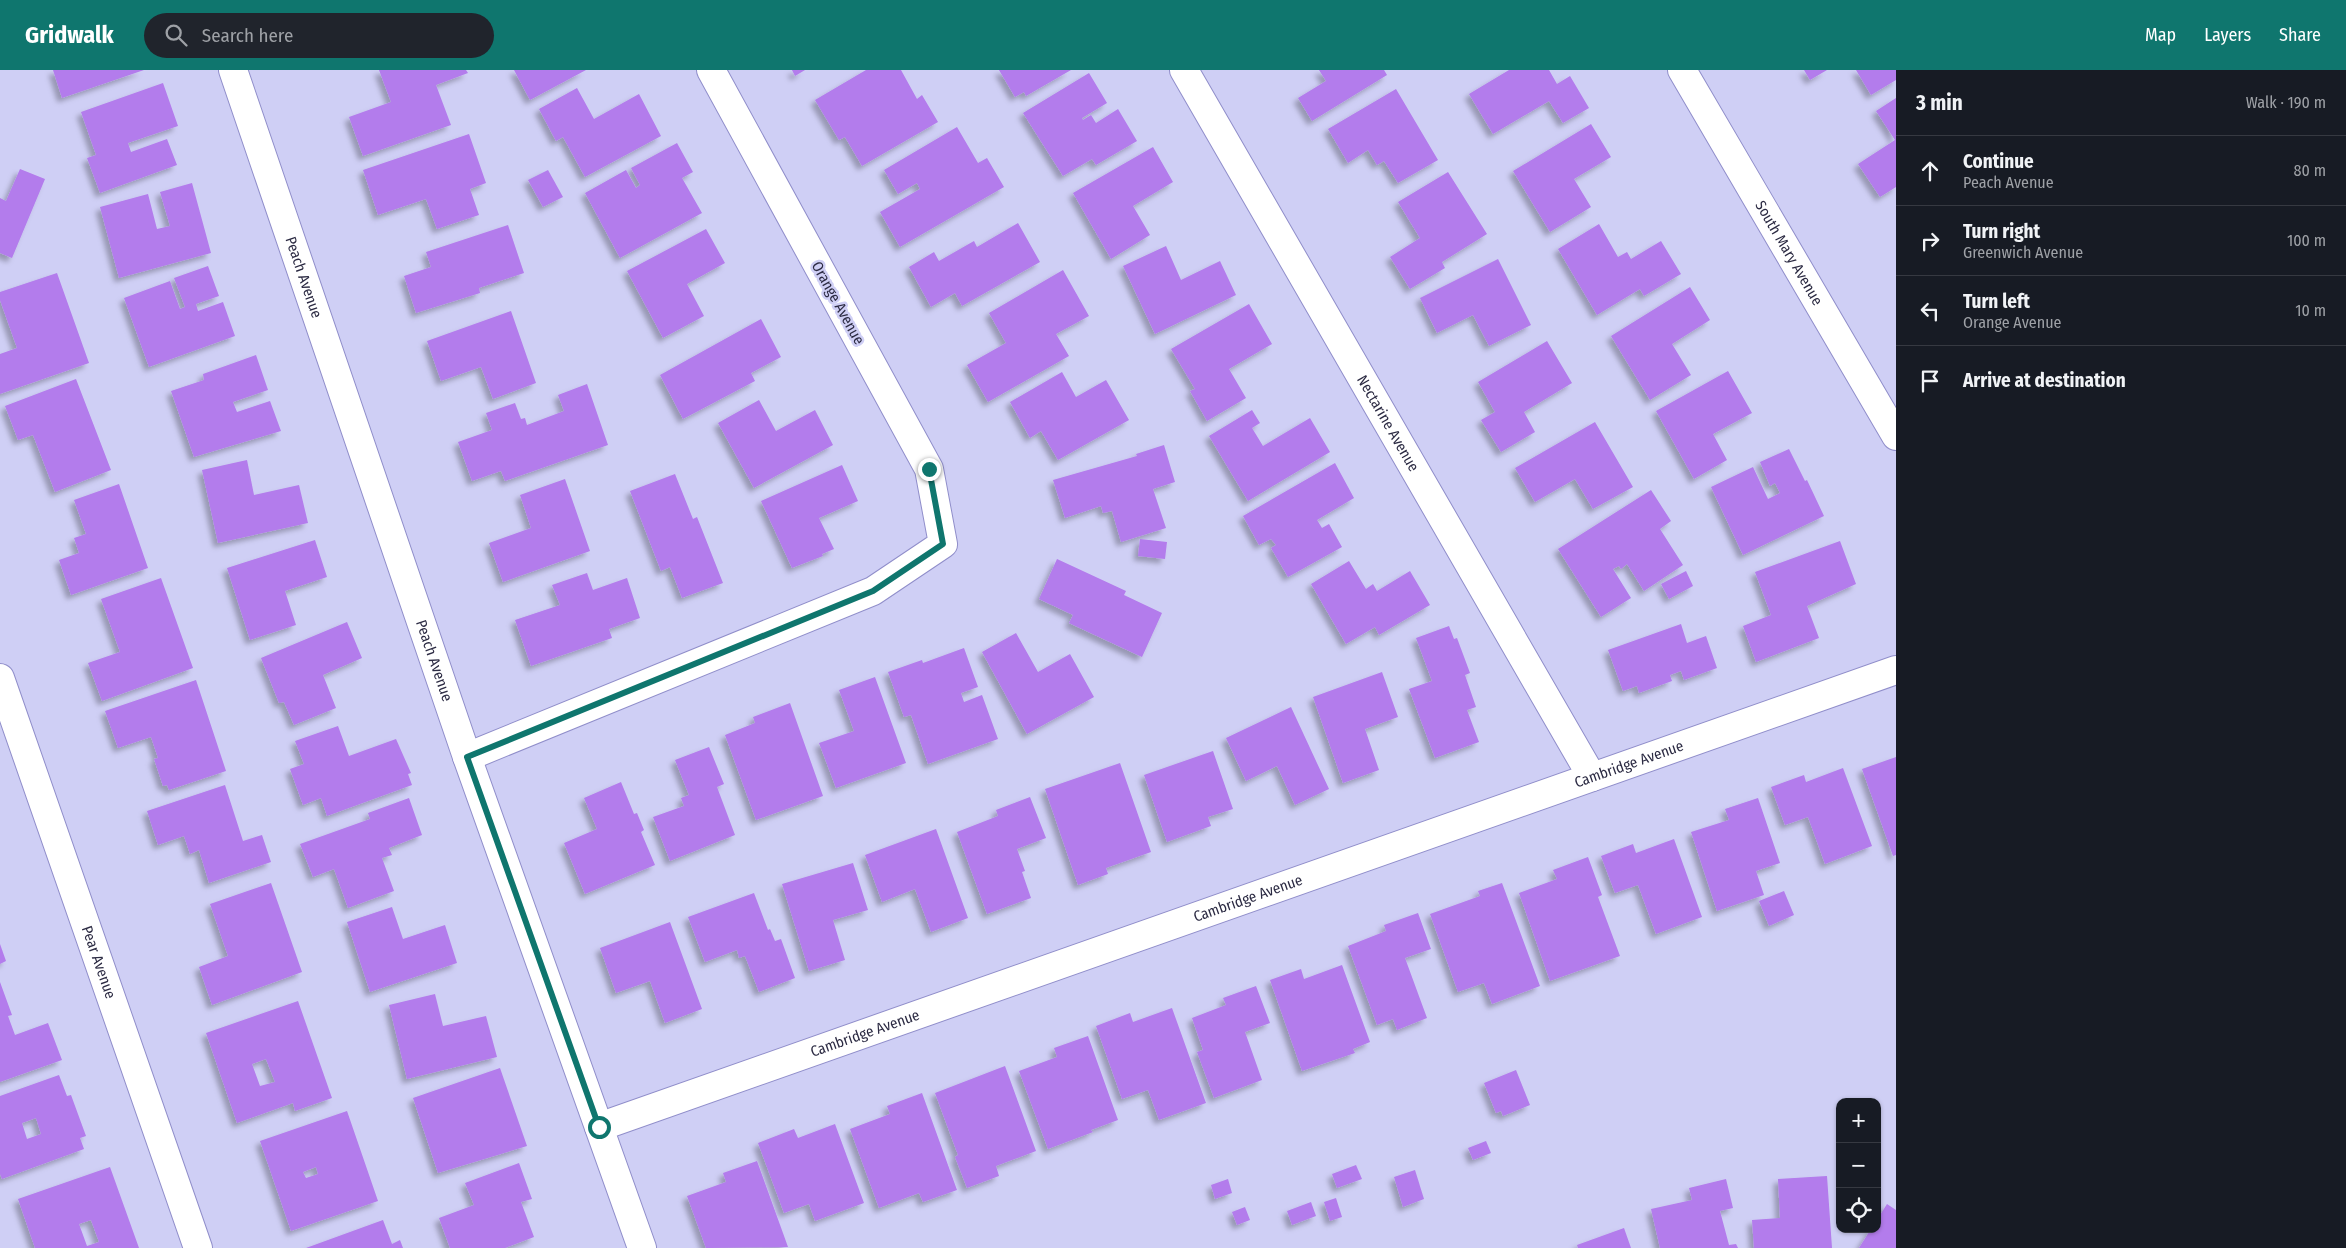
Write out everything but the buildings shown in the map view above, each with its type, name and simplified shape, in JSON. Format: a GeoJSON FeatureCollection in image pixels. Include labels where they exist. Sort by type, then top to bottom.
{"type":"FeatureCollection","features":[{"type":"Feature","properties":{"kind":"street","name":"Peach Avenue"},"geometry":{"type":"LineString","coordinates":[[233,70],[467,757],[642,1248]]}},
{"type":"Feature","properties":{"kind":"street","name":"Orange Avenue"},"geometry":{"type":"LineString","coordinates":[[467,757],[873,591],[943,544],[929,469],[710,70]]}},
{"type":"Feature","properties":{"kind":"street","name":"Nectarine Avenue"},"geometry":{"type":"LineString","coordinates":[[1184,70],[1592,777]]}},
{"type":"Feature","properties":{"kind":"street","name":"South Mary Avenue"},"geometry":{"type":"LineString","coordinates":[[1682,70],[1896,436]]}},
{"type":"Feature","properties":{"kind":"street","name":"Cambridge Avenue"},"geometry":{"type":"LineString","coordinates":[[599,1127],[1896,670]]}},
{"type":"Feature","properties":{"kind":"street","name":"Pear Avenue"},"geometry":{"type":"LineString","coordinates":[[0,678],[198,1248]]}},
{"type":"Feature","properties":{"kind":"route"},"geometry":{"type":"LineString","coordinates":[[599,1127],[467,757],[873,591],[943,544],[929,469]]}}]}
